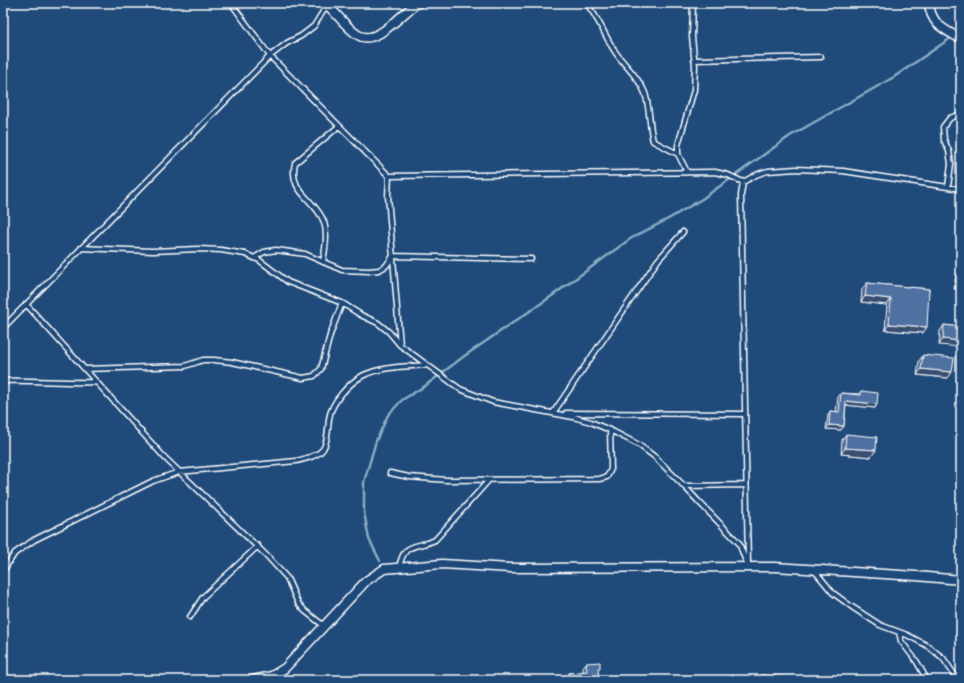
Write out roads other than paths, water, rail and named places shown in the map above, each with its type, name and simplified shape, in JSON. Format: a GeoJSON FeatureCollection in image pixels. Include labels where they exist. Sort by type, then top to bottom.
{"type":"FeatureCollection","features":[{"type":"Feature","properties":{"kind":"street"},"geometry":{"type":"LineString","coordinates":[[328,4],[359,36],[370,38],[383,32],[411,7],[418,3]]}},
{"type":"Feature","properties":{"kind":"street"},"geometry":{"type":"LineString","coordinates":[[929,3],[934,21],[940,27],[961,39]]}},
{"type":"Feature","properties":{"kind":"street"},"geometry":{"type":"LineString","coordinates":[[253,680],[272,676],[285,668],[366,581],[384,569],[442,564],[510,568],[748,567],[916,576],[961,580]]}},
{"type":"Feature","properties":{"kind":"lane"},"geometry":{"type":"LineString","coordinates":[[231,3],[270,56],[389,176],[715,172],[728,175],[744,182]]}},
{"type":"Feature","properties":{"kind":"lane"},"geometry":{"type":"LineString","coordinates":[[586,3],[598,20],[616,53],[640,82],[647,102],[653,141],[678,154]]}},
{"type":"Feature","properties":{"kind":"lane"},"geometry":{"type":"LineString","coordinates":[[687,172],[678,154],[678,145],[694,90],[692,37],[693,3]]}},
{"type":"Feature","properties":{"kind":"lane"},"geometry":{"type":"LineString","coordinates":[[3,328],[270,56],[314,26],[328,4]]}},
{"type":"Feature","properties":{"kind":"lane"},"geometry":{"type":"LineString","coordinates":[[694,60],[821,57]]}},
{"type":"Feature","properties":{"kind":"lane"},"geometry":{"type":"LineString","coordinates":[[948,187],[951,164],[944,140],[943,127],[950,118],[961,114]]}},
{"type":"Feature","properties":{"kind":"lane"},"geometry":{"type":"LineString","coordinates":[[323,262],[326,246],[324,222],[318,212],[300,191],[294,180],[292,172],[298,159],[339,126]]}},
{"type":"Feature","properties":{"kind":"lane"},"geometry":{"type":"LineString","coordinates":[[748,567],[741,195],[744,182],[758,174],[768,171],[796,169],[843,171],[961,188]]}},
{"type":"Feature","properties":{"kind":"lane"},"geometry":{"type":"LineString","coordinates":[[389,176],[388,196],[400,345]]}},
{"type":"Feature","properties":{"kind":"lane"},"geometry":{"type":"LineString","coordinates":[[553,413],[658,260],[683,232]]}},
{"type":"Feature","properties":{"kind":"lane"},"geometry":{"type":"LineString","coordinates":[[81,248],[153,251],[198,249],[221,250],[245,254],[259,260],[288,282],[342,303],[361,315],[378,323],[389,332],[400,345],[460,389],[493,402],[553,413],[591,422],[639,445],[655,457],[739,543],[748,567]]}},
{"type":"Feature","properties":{"kind":"lane"},"geometry":{"type":"LineString","coordinates":[[254,258],[264,252],[276,250],[305,254],[342,270],[369,272],[379,270],[386,266],[393,256]]}},
{"type":"Feature","properties":{"kind":"lane"},"geometry":{"type":"LineString","coordinates":[[393,256],[531,259]]}},
{"type":"Feature","properties":{"kind":"lane"},"geometry":{"type":"LineString","coordinates":[[85,369],[185,366],[203,360],[214,360],[232,362],[303,378],[314,376],[321,369],[330,335],[342,303]]}},
{"type":"Feature","properties":{"kind":"lane"},"geometry":{"type":"LineString","coordinates":[[26,304],[165,458],[258,546],[286,578],[298,603],[324,626]]}},
{"type":"Feature","properties":{"kind":"lane"},"geometry":{"type":"LineString","coordinates":[[3,571],[15,553],[34,540],[153,481],[179,472],[296,461],[310,458],[324,448],[328,434],[330,416],[337,400],[350,384],[364,375],[383,369],[427,365]]}},
{"type":"Feature","properties":{"kind":"lane"},"geometry":{"type":"LineString","coordinates":[[3,381],[35,380],[64,383],[96,382]]}},
{"type":"Feature","properties":{"kind":"lane"},"geometry":{"type":"LineString","coordinates":[[553,413],[745,414]]}},
{"type":"Feature","properties":{"kind":"lane"},"geometry":{"type":"LineString","coordinates":[[390,473],[428,479],[599,479],[607,477],[612,469],[610,430]]}},
{"type":"Feature","properties":{"kind":"lane"},"geometry":{"type":"LineString","coordinates":[[399,568],[402,555],[410,547],[435,540],[489,480]]}},
{"type":"Feature","properties":{"kind":"lane"},"geometry":{"type":"LineString","coordinates":[[684,486],[746,485]]}},
{"type":"Feature","properties":{"kind":"lane"},"geometry":{"type":"LineString","coordinates":[[190,617],[202,597],[258,546]]}},
{"type":"Feature","properties":{"kind":"lane"},"geometry":{"type":"LineString","coordinates":[[814,570],[833,593],[852,607],[880,625],[907,635],[933,650],[943,658],[958,680]]}},
{"type":"Feature","properties":{"kind":"lane"},"geometry":{"type":"LineString","coordinates":[[899,632],[901,641],[917,662],[927,680]]}},
{"type":"Feature","properties":{"kind":"waterway"},"geometry":{"type":"LineString","coordinates":[[380,561],[369,539],[364,512],[364,482],[376,441],[388,415],[402,400],[425,386],[463,357],[549,298],[630,239],[702,199],[790,136],[894,77],[961,31]]}}]}
